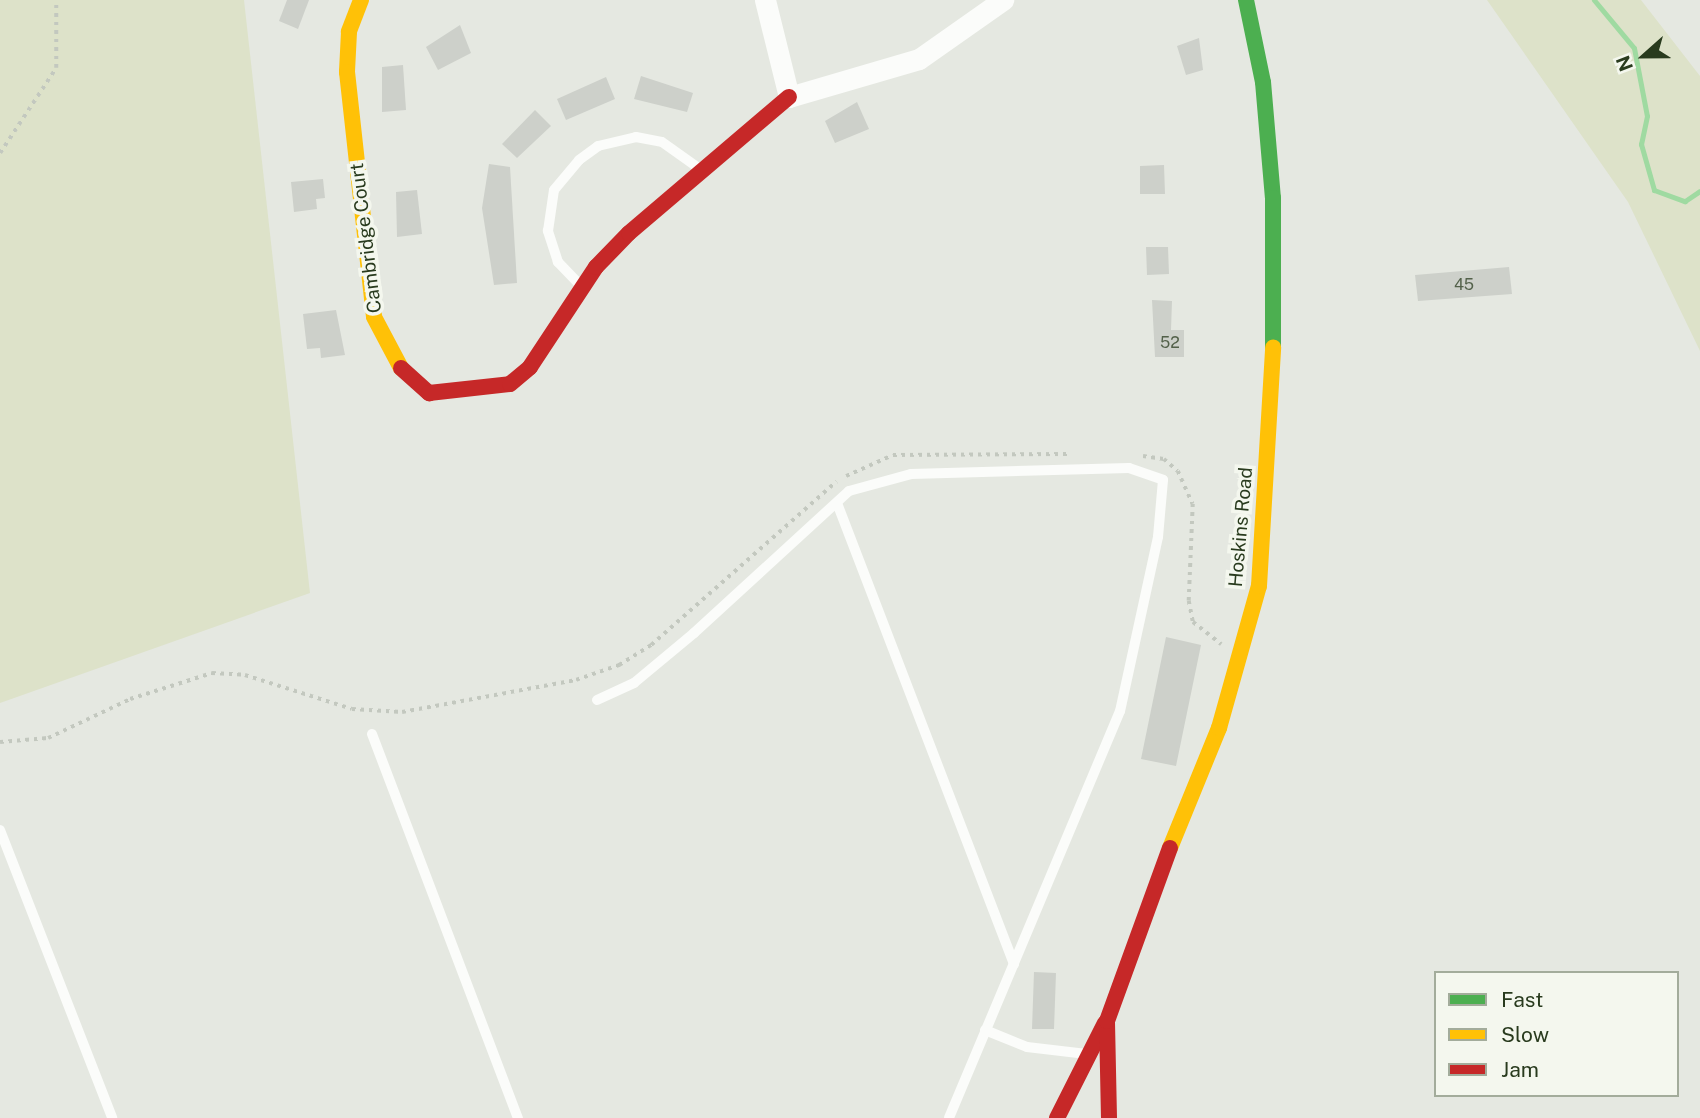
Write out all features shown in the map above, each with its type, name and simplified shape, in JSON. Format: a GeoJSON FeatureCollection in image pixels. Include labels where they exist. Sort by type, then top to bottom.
{"type":"FeatureCollection","features":[{"type":"Feature","properties":{"kind":"street","name":"Cambridge Court"},"geometry":{"type":"LineString","coordinates":[[361,0],[349,32],[347,72],[374,317],[407,379],[429,393],[510,384],[530,366],[582,287],[629,233],[789,97],[919,59],[1003,0]]}},
{"type":"Feature","properties":{"kind":"street"},"geometry":{"type":"LineString","coordinates":[[765,0],[789,97]]}},
{"type":"Feature","properties":{"kind":"street","name":"Hoskins Road"},"geometry":{"type":"LineString","coordinates":[[1109,1118],[1107,1021],[1121,971],[1219,728],[1259,586],[1273,375],[1271,152],[1246,0]]}},
{"type":"Feature","properties":{"kind":"street"},"geometry":{"type":"LineString","coordinates":[[1057,1118],[1087,1054],[1107,1021]]}},
{"type":"Feature","properties":{"kind":"lane"},"geometry":{"type":"LineString","coordinates":[[582,287],[558,262],[548,230],[554,190],[579,160],[598,146],[636,137],[662,142],[703,171]]}},
{"type":"Feature","properties":{"kind":"lane"},"geometry":{"type":"LineString","coordinates":[[597,700],[634,683],[694,634],[849,491],[911,474],[1129,468],[1163,480],[1158,537],[1120,711],[949,1118]]}},
{"type":"Feature","properties":{"kind":"lane"},"geometry":{"type":"LineString","coordinates":[[837,503],[1014,964]]}},
{"type":"Feature","properties":{"kind":"lane"},"geometry":{"type":"LineString","coordinates":[[372,734],[518,1118]]}},
{"type":"Feature","properties":{"kind":"lane"},"geometry":{"type":"LineString","coordinates":[[0,830],[112,1118]]}},
{"type":"Feature","properties":{"kind":"lane"},"geometry":{"type":"LineString","coordinates":[[985,1030],[1027,1047],[1087,1054]]}},
{"type":"Feature","properties":{"kind":"path"},"geometry":{"type":"LineString","coordinates":[[0,153],[56,68],[56,0]]}},
{"type":"Feature","properties":{"kind":"path"},"geometry":{"type":"LineString","coordinates":[[0,741],[48,738],[130,699],[212,673],[245,675],[352,709],[402,712],[576,680],[651,645],[829,486],[859,469],[893,455],[1082,454]]}},
{"type":"Feature","properties":{"kind":"path"},"geometry":{"type":"LineString","coordinates":[[1138,455],[1164,459],[1178,471],[1193,504],[1193,622],[1239,658]]}},
{"type":"Feature","properties":{"kind":"green space"},"geometry":{"type":"Polygon","coordinates":[[[0,0],[244,0],[310,593],[0,703],[0,0]]]}},
{"type":"Feature","properties":{"kind":"green space"},"geometry":{"type":"Polygon","coordinates":[[[1487,0],[1641,0],[1700,76],[1700,351],[1628,202],[1487,0]]]}},
{"type":"Feature","properties":{"kind":"building"},"geometry":{"type":"Polygon","coordinates":[[[287,0],[309,0],[298,29],[279,21],[287,0]]]}},
{"type":"Feature","properties":{"kind":"building"},"geometry":{"type":"Polygon","coordinates":[[[460,25],[471,53],[438,70],[426,47],[460,25]]]}},
{"type":"Feature","properties":{"kind":"building"},"geometry":{"type":"Polygon","coordinates":[[[1199,38],[1203,70],[1186,75],[1177,46],[1199,38]]]}},
{"type":"Feature","properties":{"kind":"building"},"geometry":{"type":"Polygon","coordinates":[[[403,65],[406,110],[382,112],[382,67],[403,65]]]}},
{"type":"Feature","properties":{"kind":"building"},"geometry":{"type":"Polygon","coordinates":[[[641,76],[693,93],[687,112],[634,99],[641,76]]]}},
{"type":"Feature","properties":{"kind":"building"},"geometry":{"type":"Polygon","coordinates":[[[606,77],[615,99],[566,120],[557,99],[606,77]]]}},
{"type":"Feature","properties":{"kind":"building"},"geometry":{"type":"Polygon","coordinates":[[[857,102],[869,129],[835,143],[825,121],[857,102]]]}},
{"type":"Feature","properties":{"kind":"building"},"geometry":{"type":"Polygon","coordinates":[[[535,110],[551,126],[517,158],[502,144],[535,110]]]}},
{"type":"Feature","properties":{"kind":"building"},"geometry":{"type":"Polygon","coordinates":[[[489,164],[510,167],[517,283],[494,285],[482,208],[489,164]]]}},
{"type":"Feature","properties":{"kind":"building"},"geometry":{"type":"Polygon","coordinates":[[[1164,165],[1165,194],[1140,194],[1140,166],[1164,165]]]}},
{"type":"Feature","properties":{"kind":"building"},"geometry":{"type":"Polygon","coordinates":[[[323,179],[325,198],[316,199],[317,209],[294,212],[291,182],[323,179]]]}},
{"type":"Feature","properties":{"kind":"building"},"geometry":{"type":"Polygon","coordinates":[[[417,190],[422,234],[397,237],[396,192],[417,190]]]}},
{"type":"Feature","properties":{"kind":"building"},"geometry":{"type":"Polygon","coordinates":[[[1146,247],[1168,247],[1169,274],[1147,275],[1146,247]]]}},
{"type":"Feature","properties":{"kind":"building"},"geometry":{"type":"Polygon","coordinates":[[[1509,267],[1512,294],[1418,301],[1415,275],[1509,267]]]}},
{"type":"Feature","properties":{"kind":"building"},"geometry":{"type":"Polygon","coordinates":[[[1152,300],[1172,301],[1171,330],[1184,330],[1184,357],[1155,357],[1152,300]]]}},
{"type":"Feature","properties":{"kind":"building"},"geometry":{"type":"Polygon","coordinates":[[[336,310],[345,355],[321,358],[320,348],[307,349],[303,314],[336,310]]]}},
{"type":"Feature","properties":{"kind":"building"},"geometry":{"type":"Polygon","coordinates":[[[1166,637],[1201,645],[1176,766],[1141,759],[1166,637]]]}},
{"type":"Feature","properties":{"kind":"building"},"geometry":{"type":"Polygon","coordinates":[[[1034,972],[1056,973],[1054,1029],[1032,1029],[1034,972]]]}},
{"type":"Feature","properties":{"kind":"waterway"},"geometry":{"type":"LineString","coordinates":[[1594,0],[1634,48],[1647,116],[1641,144],[1654,190],[1685,201],[1700,191]]}},
{"type":"Feature","properties":{"kind":"traffic: fast"},"geometry":{"type":"LineString","coordinates":[[1246,0],[1263,82],[1273,198],[1273,347]]}},
{"type":"Feature","properties":{"kind":"traffic: slow"},"geometry":{"type":"LineString","coordinates":[[361,0],[349,32],[347,72],[374,317],[401,368]]}},
{"type":"Feature","properties":{"kind":"traffic: slow"},"geometry":{"type":"LineString","coordinates":[[1170,848],[1219,728],[1259,586],[1273,347]]}},
{"type":"Feature","properties":{"kind":"traffic: jam"},"geometry":{"type":"LineString","coordinates":[[401,368],[429,393],[510,384],[530,367],[596,267],[629,233],[789,97]]}},
{"type":"Feature","properties":{"kind":"traffic: jam"},"geometry":{"type":"LineString","coordinates":[[1109,1118],[1107,1021],[1170,848]]}},
{"type":"Feature","properties":{"kind":"traffic: jam"},"geometry":{"type":"LineString","coordinates":[[1057,1118],[1105,1023]]}}]}
